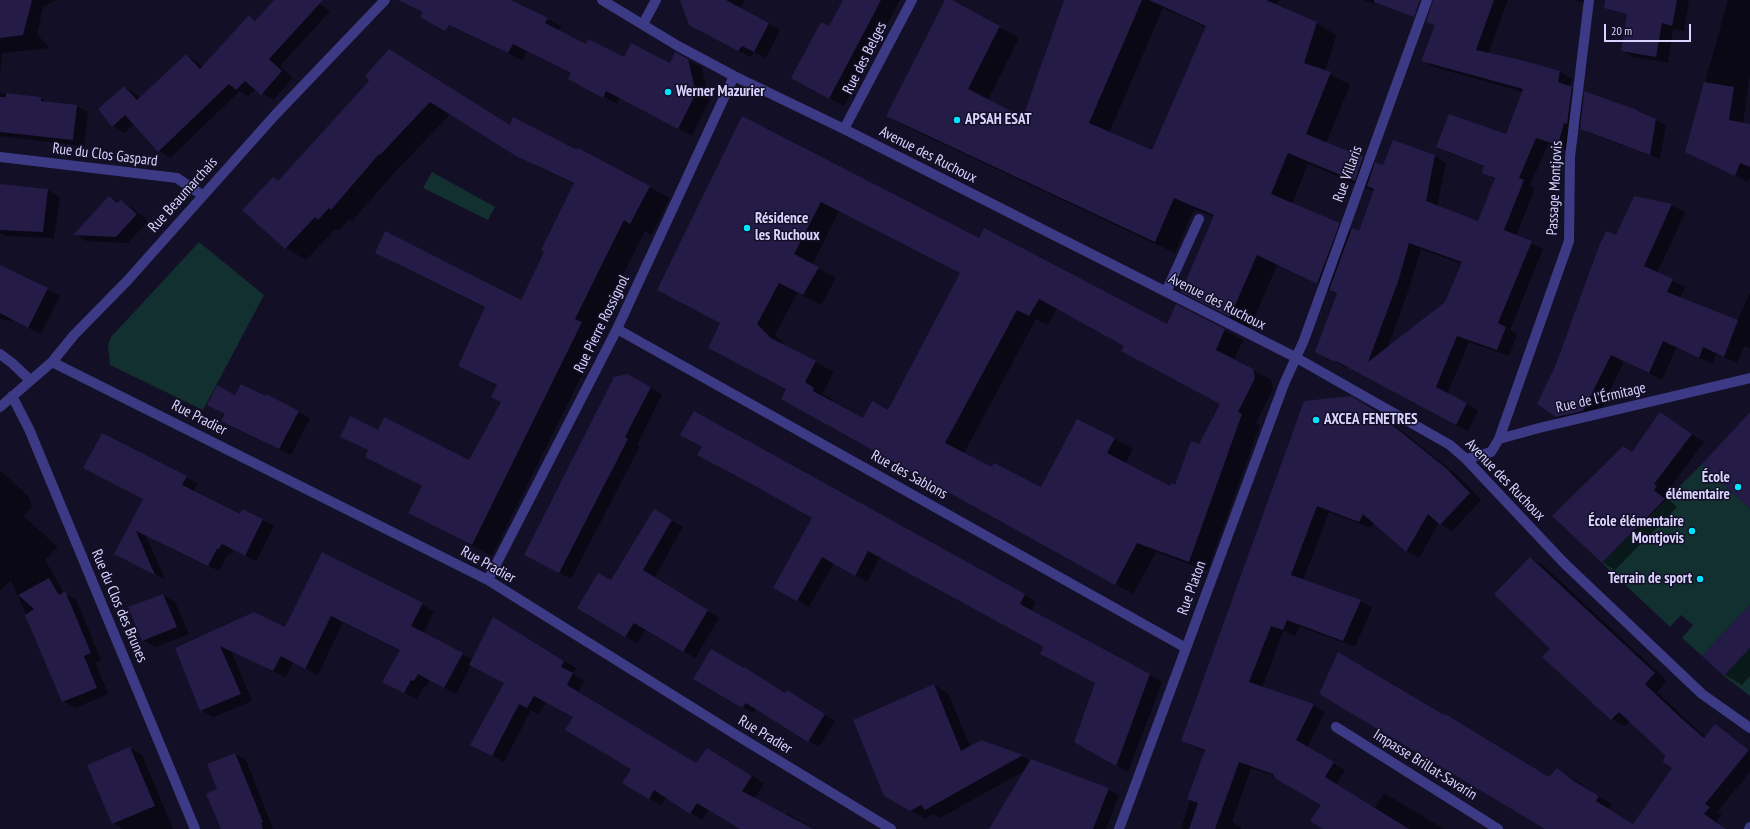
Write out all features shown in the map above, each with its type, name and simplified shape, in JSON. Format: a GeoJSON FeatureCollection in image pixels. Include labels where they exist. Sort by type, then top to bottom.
{"type":"FeatureCollection","features":[{"type":"Feature","properties":{"kind":"street","name":"Rue Beaumarchais"},"geometry":{"type":"LineString","coordinates":[[0,407],[52,362],[74,335],[127,281],[202,195],[281,109],[385,0]]}},
{"type":"Feature","properties":{"kind":"street","name":"Avenue des Ruchoux"},"geometry":{"type":"LineString","coordinates":[[602,0],[678,46],[734,76],[844,129],[1295,357],[1450,445],[1466,459],[1564,563],[1696,688],[1750,728]]}},
{"type":"Feature","properties":{"kind":"street"},"geometry":{"type":"LineString","coordinates":[[643,24],[656,0]]}},
{"type":"Feature","properties":{"kind":"street","name":"Rue des Belges"},"geometry":{"type":"LineString","coordinates":[[844,129],[912,0]]}},
{"type":"Feature","properties":{"kind":"street","name":"Rue Villaris"},"geometry":{"type":"LineString","coordinates":[[1295,357],[1304,340],[1427,0]]}},
{"type":"Feature","properties":{"kind":"street","name":"Passage Montjovis"},"geometry":{"type":"LineString","coordinates":[[1498,439],[1569,241],[1570,157],[1589,0]]}},
{"type":"Feature","properties":{"kind":"street","name":"Rue Pierre Rossignol"},"geometry":{"type":"LineString","coordinates":[[488,580],[617,330],[734,76]]}},
{"type":"Feature","properties":{"kind":"street","name":"Rue du Clos Gaspard"},"geometry":{"type":"LineString","coordinates":[[0,157],[177,178],[202,195]]}},
{"type":"Feature","properties":{"kind":"street"},"geometry":{"type":"LineString","coordinates":[[1166,292],[1198,219]]}},
{"type":"Feature","properties":{"kind":"street","name":"Rue des Sablons"},"geometry":{"type":"LineString","coordinates":[[617,330],[1186,648]]}},
{"type":"Feature","properties":{"kind":"street"},"geometry":{"type":"LineString","coordinates":[[0,354],[12,362],[30,380]]}},
{"type":"Feature","properties":{"kind":"street","name":"Rue Platon"},"geometry":{"type":"LineString","coordinates":[[1119,829],[1295,357]]}},
{"type":"Feature","properties":{"kind":"street","name":"Rue Pradier"},"geometry":{"type":"LineString","coordinates":[[52,362],[488,580],[738,736],[891,829]]}},
{"type":"Feature","properties":{"kind":"street","name":"Rue de l'Érmitage"},"geometry":{"type":"LineString","coordinates":[[1498,439],[1750,378]]}},
{"type":"Feature","properties":{"kind":"street","name":"Rue du Clos des Brunes"},"geometry":{"type":"LineString","coordinates":[[12,396],[32,436],[195,829]]}},
{"type":"Feature","properties":{"kind":"street"},"geometry":{"type":"LineString","coordinates":[[1466,459],[1491,452],[1498,439]]}},
{"type":"Feature","properties":{"kind":"street","name":"Impasse Brillat-Savarin"},"geometry":{"type":"LineString","coordinates":[[1336,727],[1498,829]]}},
{"type":"Feature","properties":{"kind":"green space"},"geometry":{"type":"Polygon","coordinates":[[[432,172],[495,207],[488,220],[423,188],[432,172]]]}},
{"type":"Feature","properties":{"kind":"green space"},"geometry":{"type":"Polygon","coordinates":[[[199,242],[264,295],[203,410],[110,365],[108,345],[111,337],[199,242]]]}},
{"type":"Feature","properties":{"kind":"green space","name":"École élémentaire Montjovis"},"geometry":{"type":"Polygon","coordinates":[[[1702,464],[1750,509],[1750,605],[1702,656],[1682,638],[1693,625],[1681,615],[1670,627],[1602,563],[1702,464]]]}},
{"type":"Feature","properties":{"kind":"green space"},"geometry":{"type":"Polygon","coordinates":[[[1750,648],[1750,696],[1724,676],[1750,648]]]}},
{"type":"Feature","properties":{"kind":"building"},"geometry":{"type":"Polygon","coordinates":[[[0,0],[32,0],[23,35],[0,38],[0,0]]]}},
{"type":"Feature","properties":{"kind":"building"},"geometry":{"type":"Polygon","coordinates":[[[274,0],[323,0],[269,59],[282,71],[261,95],[245,81],[236,90],[229,84],[158,152],[125,115],[112,127],[98,109],[124,86],[137,100],[186,54],[200,69],[249,15],[255,21],[274,0]]]}},
{"type":"Feature","properties":{"kind":"building"},"geometry":{"type":"Polygon","coordinates":[[[398,0],[511,0],[548,18],[545,23],[586,44],[588,39],[624,57],[631,43],[670,63],[675,52],[688,59],[696,93],[678,129],[606,91],[603,98],[568,79],[571,73],[513,44],[508,53],[449,25],[445,31],[420,17],[423,12],[398,0]]]}},
{"type":"Feature","properties":{"kind":"building"},"geometry":{"type":"Polygon","coordinates":[[[680,0],[726,0],[769,23],[754,52],[742,46],[738,51],[689,25],[680,0]]]}},
{"type":"Feature","properties":{"kind":"building"},"geometry":{"type":"Polygon","coordinates":[[[843,0],[881,0],[829,99],[791,78],[821,22],[829,26],[843,0]]]}},
{"type":"Feature","properties":{"kind":"building"},"geometry":{"type":"Polygon","coordinates":[[[945,0],[952,0],[1000,26],[968,89],[1023,117],[1064,0],[1142,0],[1089,123],[1152,150],[1206,26],[1149,0],[1266,0],[1317,22],[1304,63],[1331,72],[1306,134],[1363,157],[1355,181],[1288,153],[1271,194],[1340,223],[1317,284],[1257,255],[1230,317],[1181,292],[1214,215],[1174,198],[1155,242],[886,116],[945,0]]]}},
{"type":"Feature","properties":{"kind":"building"},"geometry":{"type":"Polygon","coordinates":[[[1374,0],[1420,0],[1414,17],[1374,2],[1374,0]]]}},
{"type":"Feature","properties":{"kind":"building"},"geometry":{"type":"Polygon","coordinates":[[[1433,0],[1494,0],[1476,50],[1521,60],[1560,71],[1558,82],[1572,87],[1567,124],[1564,123],[1558,145],[1536,138],[1519,178],[1524,180],[1504,230],[1532,241],[1498,323],[1506,327],[1497,350],[1457,336],[1436,387],[1467,403],[1456,425],[1336,361],[1335,362],[1315,352],[1337,293],[1329,290],[1352,228],[1359,231],[1374,189],[1367,186],[1375,162],[1383,165],[1393,140],[1435,155],[1426,201],[1478,221],[1495,178],[1482,173],[1484,166],[1436,147],[1449,114],[1506,134],[1523,89],[1421,61],[1435,25],[1426,22],[1433,0]],[[1409,243],[1398,282],[1368,362],[1445,302],[1462,262],[1409,243]]]}},
{"type":"Feature","properties":{"kind":"building"},"geometry":{"type":"Polygon","coordinates":[[[1605,0],[1677,0],[1672,26],[1662,23],[1656,57],[1621,51],[1627,14],[1604,8],[1605,0]]]}},
{"type":"Feature","properties":{"kind":"building"},"geometry":{"type":"Polygon","coordinates":[[[389,49],[510,125],[513,117],[577,150],[578,148],[650,186],[630,224],[624,220],[575,319],[582,322],[472,545],[408,513],[422,486],[365,457],[368,450],[340,437],[350,416],[378,430],[384,417],[469,460],[501,402],[491,397],[497,385],[458,366],[485,307],[375,253],[385,231],[521,300],[544,252],[541,250],[574,183],[516,156],[430,102],[380,155],[379,154],[331,210],[329,208],[318,220],[315,217],[285,249],[242,210],[273,177],[278,181],[369,81],[365,76],[389,49]]]}},
{"type":"Feature","properties":{"kind":"building"},"geometry":{"type":"Polygon","coordinates":[[[1704,82],[1734,87],[1729,120],[1750,124],[1750,167],[1740,163],[1735,176],[1685,152],[1704,82]]]}},
{"type":"Feature","properties":{"kind":"building"},"geometry":{"type":"Polygon","coordinates":[[[1584,91],[1637,110],[1656,119],[1650,155],[1580,129],[1584,91]]]}},
{"type":"Feature","properties":{"kind":"building"},"geometry":{"type":"Polygon","coordinates":[[[6,93],[41,97],[41,101],[77,105],[73,140],[0,132],[0,97],[6,97],[6,93]]]}},
{"type":"Feature","properties":{"kind":"building"},"geometry":{"type":"Polygon","coordinates":[[[742,116],[979,238],[984,228],[1167,324],[1176,304],[1225,329],[1216,350],[1253,369],[1255,378],[1238,412],[1242,414],[1189,562],[1137,543],[1115,585],[781,399],[786,389],[708,348],[720,323],[657,290],[742,116]],[[821,202],[794,254],[819,267],[803,295],[779,283],[757,324],[771,338],[816,361],[805,382],[814,388],[813,391],[863,418],[872,401],[888,410],[960,273],[821,202]],[[1039,299],[1029,316],[1017,310],[945,443],[992,467],[994,463],[1041,487],[1077,419],[1115,438],[1107,453],[1170,486],[1172,483],[1175,485],[1191,441],[1199,444],[1220,404],[1121,351],[1124,346],[1039,299]]]}},
{"type":"Feature","properties":{"kind":"building"},"geometry":{"type":"Polygon","coordinates":[[[0,184],[48,189],[43,232],[0,230],[0,184]]]}},
{"type":"Feature","properties":{"kind":"building"},"geometry":{"type":"Polygon","coordinates":[[[109,196],[117,203],[121,200],[137,214],[116,237],[73,235],[109,196]]]}},
{"type":"Feature","properties":{"kind":"building"},"geometry":{"type":"Polygon","coordinates":[[[1634,196],[1672,204],[1644,266],[1673,279],[1667,292],[1738,320],[1724,357],[1703,347],[1699,358],[1663,341],[1649,373],[1611,355],[1583,411],[1556,417],[1537,404],[1556,364],[1599,246],[1606,231],[1616,235],[1634,196]]]}},
{"type":"Feature","properties":{"kind":"building"},"geometry":{"type":"Polygon","coordinates":[[[0,265],[48,288],[28,328],[0,313],[0,265]]]}},
{"type":"Feature","properties":{"kind":"building"},"geometry":{"type":"Polygon","coordinates":[[[627,374],[651,387],[625,437],[628,439],[559,573],[524,555],[614,377],[627,374]]]}},
{"type":"Feature","properties":{"kind":"building"},"geometry":{"type":"Polygon","coordinates":[[[241,384],[265,396],[266,394],[299,411],[279,449],[221,421],[225,414],[207,405],[217,385],[235,395],[241,384]]]}},
{"type":"Feature","properties":{"kind":"building"},"geometry":{"type":"Polygon","coordinates":[[[1351,396],[1371,408],[1447,469],[1470,493],[1440,525],[1428,514],[1406,552],[1363,514],[1359,522],[1317,506],[1291,575],[1361,600],[1343,641],[1287,620],[1283,630],[1271,626],[1249,682],[1314,704],[1296,740],[1334,762],[1325,777],[1409,829],[1323,829],[1310,821],[1321,805],[1276,779],[1273,774],[1239,762],[1215,829],[1189,829],[1198,803],[1187,799],[1205,750],[1181,741],[1304,401],[1351,396]]]}},
{"type":"Feature","properties":{"kind":"building"},"geometry":{"type":"Polygon","coordinates":[[[694,411],[1025,594],[1020,604],[1150,674],[1116,766],[1074,742],[1095,683],[1040,654],[1044,647],[868,551],[855,576],[822,557],[797,601],[773,588],[812,518],[697,455],[702,447],[680,435],[694,411]]]}},
{"type":"Feature","properties":{"kind":"building"},"geometry":{"type":"Polygon","coordinates":[[[1660,412],[1692,434],[1654,484],[1657,486],[1654,490],[1665,499],[1602,563],[1552,516],[1623,446],[1632,452],[1660,412]]]}},
{"type":"Feature","properties":{"kind":"building","name":"École élémentaire"},"geometry":{"type":"Polygon","coordinates":[[[1750,412],[1750,509],[1702,464],[1750,412]]]}},
{"type":"Feature","properties":{"kind":"building"},"geometry":{"type":"Polygon","coordinates":[[[102,433],[187,476],[182,485],[240,514],[242,509],[263,519],[245,556],[222,544],[219,549],[217,549],[208,566],[136,531],[155,575],[114,554],[143,499],[83,468],[102,433]]]}},
{"type":"Feature","properties":{"kind":"building"},"geometry":{"type":"Polygon","coordinates":[[[654,509],[672,520],[643,570],[708,610],[683,652],[634,623],[625,637],[577,608],[598,573],[611,580],[654,509]]]}},
{"type":"Feature","properties":{"kind":"building"},"geometry":{"type":"Polygon","coordinates":[[[322,552],[423,603],[411,626],[463,653],[444,688],[418,674],[414,681],[411,680],[404,693],[382,682],[400,650],[331,616],[305,669],[281,656],[273,671],[220,646],[241,694],[200,711],[175,648],[254,612],[285,627],[322,552]]]}},
{"type":"Feature","properties":{"kind":"building"},"geometry":{"type":"Polygon","coordinates":[[[1530,557],[1655,673],[1645,684],[1681,718],[1704,738],[1715,724],[1749,750],[1705,804],[1710,807],[1704,814],[1726,829],[1545,829],[1319,694],[1338,652],[1549,777],[1557,768],[1574,781],[1599,796],[1596,801],[1633,824],[1672,768],[1663,762],[1665,755],[1619,712],[1611,720],[1542,657],[1550,649],[1494,594],[1530,557]]]}},
{"type":"Feature","properties":{"kind":"building"},"geometry":{"type":"Polygon","coordinates":[[[49,578],[59,595],[65,591],[91,653],[84,656],[97,688],[62,702],[25,615],[34,609],[18,595],[49,578]]]}},
{"type":"Feature","properties":{"kind":"building"},"geometry":{"type":"Polygon","coordinates":[[[163,594],[177,627],[142,641],[128,607],[163,594]]]}},
{"type":"Feature","properties":{"kind":"building"},"geometry":{"type":"Polygon","coordinates":[[[1750,605],[1750,648],[1724,676],[1702,656],[1750,605]]]}},
{"type":"Feature","properties":{"kind":"building"},"geometry":{"type":"Polygon","coordinates":[[[493,617],[564,661],[561,667],[573,673],[567,685],[696,763],[707,748],[752,776],[742,791],[813,829],[740,829],[697,803],[690,814],[654,790],[649,799],[622,783],[631,769],[565,730],[573,717],[534,696],[527,708],[519,704],[492,756],[470,745],[504,683],[469,665],[493,617]]]}},
{"type":"Feature","properties":{"kind":"building"},"geometry":{"type":"Polygon","coordinates":[[[711,649],[744,667],[785,693],[787,690],[825,714],[808,742],[746,703],[742,708],[693,679],[711,649]]]}},
{"type":"Feature","properties":{"kind":"building"},"geometry":{"type":"Polygon","coordinates":[[[934,684],[961,751],[981,740],[1023,755],[925,810],[921,805],[910,811],[884,796],[853,720],[934,684]]]}},
{"type":"Feature","properties":{"kind":"building"},"geometry":{"type":"Polygon","coordinates":[[[130,747],[155,806],[112,824],[87,765],[130,747]]]}},
{"type":"Feature","properties":{"kind":"building"},"geometry":{"type":"Polygon","coordinates":[[[235,753],[263,822],[261,823],[263,829],[221,829],[206,794],[217,789],[207,764],[235,753]]]}},
{"type":"Feature","properties":{"kind":"building"},"geometry":{"type":"Polygon","coordinates":[[[1031,759],[1109,788],[1093,829],[989,829],[1031,759]]]}},
{"type":"Feature","properties":{"kind":"place","name":"Werner Mazurier"},"geometry":{"type":"Point","coordinates":[668,92]}},
{"type":"Feature","properties":{"kind":"place","name":"APSAH ESAT"},"geometry":{"type":"Point","coordinates":[957,120]}},
{"type":"Feature","properties":{"kind":"place","name":"Résidence les Ruchoux"},"geometry":{"type":"Point","coordinates":[747,228]}},
{"type":"Feature","properties":{"kind":"place","name":"AXCEA FENETRES"},"geometry":{"type":"Point","coordinates":[1316,420]}},
{"type":"Feature","properties":{"kind":"place","name":"École élémentaire"},"geometry":{"type":"Point","coordinates":[1738,487]}},
{"type":"Feature","properties":{"kind":"place","name":"École élémentaire Montjovis"},"geometry":{"type":"Point","coordinates":[1692,531]}},
{"type":"Feature","properties":{"kind":"place","name":"Terrain de sport"},"geometry":{"type":"Point","coordinates":[1700,579]}}]}
